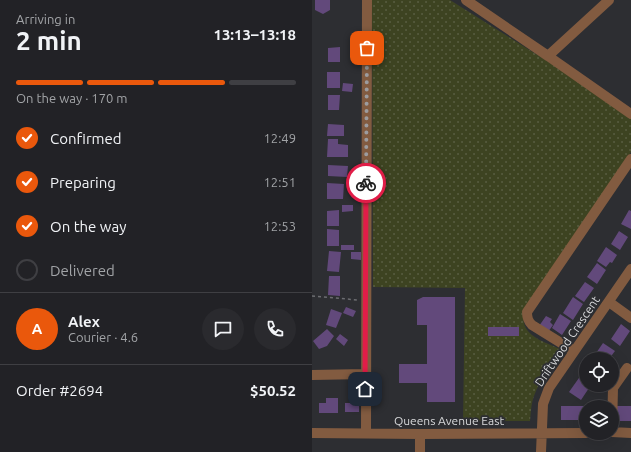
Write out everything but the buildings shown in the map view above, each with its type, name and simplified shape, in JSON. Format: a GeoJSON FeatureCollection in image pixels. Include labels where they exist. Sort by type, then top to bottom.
{"type":"FeatureCollection","features":[{"type":"Feature","properties":{"kind":"street"},"geometry":{"type":"LineString","coordinates":[[366,433],[367,0]]}},
{"type":"Feature","properties":{"kind":"street"},"geometry":{"type":"LineString","coordinates":[[466,0],[631,114]]}},
{"type":"Feature","properties":{"kind":"street"},"geometry":{"type":"LineString","coordinates":[[548,56],[609,0]]}},
{"type":"Feature","properties":{"kind":"street"},"geometry":{"type":"LineString","coordinates":[[574,351],[532,325],[527,319],[527,312],[631,159]]}},
{"type":"Feature","properties":{"kind":"street","name":"Driftwood Crescent"},"geometry":{"type":"LineString","coordinates":[[541,452],[542,412],[549,388],[631,270]]}},
{"type":"Feature","properties":{"kind":"street"},"geometry":{"type":"LineString","coordinates":[[609,302],[631,318]]}},
{"type":"Feature","properties":{"kind":"street"},"geometry":{"type":"LineString","coordinates":[[613,400],[613,388],[627,368]]}},
{"type":"Feature","properties":{"kind":"street"},"geometry":{"type":"LineString","coordinates":[[312,375],[365,374]]}},
{"type":"Feature","properties":{"kind":"street","name":"Queens Avenue East"},"geometry":{"type":"LineString","coordinates":[[312,433],[420,434],[579,432]]}},
{"type":"Feature","properties":{"kind":"street"},"geometry":{"type":"LineString","coordinates":[[619,432],[631,433]]}},
{"type":"Feature","properties":{"kind":"street"},"geometry":{"type":"LineString","coordinates":[[420,434],[420,452]]}},
{"type":"Feature","properties":{"kind":"path"},"geometry":{"type":"LineString","coordinates":[[312,296],[366,301]]}},
{"type":"Feature","properties":{"kind":"green space"},"geometry":{"type":"Polygon","coordinates":[[[372,0],[450,0],[547,61],[631,117],[631,152],[525,310],[524,323],[530,333],[534,337],[562,350],[543,378],[534,396],[530,421],[463,421],[465,288],[373,287],[372,0]]]}},
{"type":"Feature","properties":{"kind":"way so far"},"geometry":{"type":"LineString","coordinates":[[366,183],[367,48]]}},
{"type":"Feature","properties":{"kind":"route"},"geometry":{"type":"LineString","coordinates":[[365,389],[366,183]]}}]}
